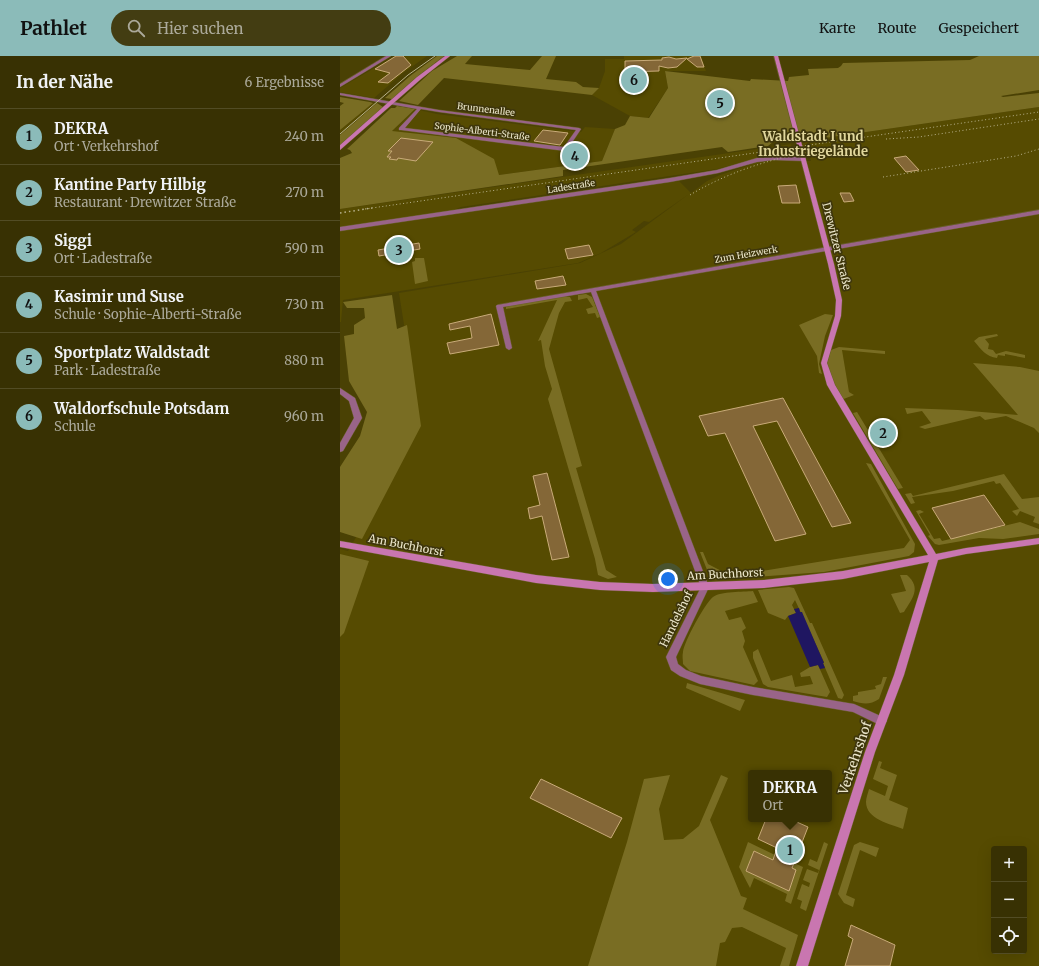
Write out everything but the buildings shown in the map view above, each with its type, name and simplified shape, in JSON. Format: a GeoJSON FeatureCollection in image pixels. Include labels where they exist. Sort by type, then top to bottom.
{"type":"FeatureCollection","features":[{"type":"Feature","properties":{"kind":"main road"},"geometry":{"type":"LineString","coordinates":[[340,148],[419,78],[448,56]]}},
{"type":"Feature","properties":{"kind":"main road","name":"Drewitzer Straße"},"geometry":{"type":"LineString","coordinates":[[776,56],[836,285],[839,307],[824,363],[831,385],[934,558]]}},
{"type":"Feature","properties":{"kind":"main road","name":"Am Buchhorst"},"geometry":{"type":"LineString","coordinates":[[340,544],[455,566],[543,580],[628,588],[705,587],[764,584],[843,575],[1012,543],[1039,540]]}},
{"type":"Feature","properties":{"kind":"main road","name":"Verkehrshof"},"geometry":{"type":"LineString","coordinates":[[802,966],[868,758],[899,675],[934,558]]}},
{"type":"Feature","properties":{"kind":"street"},"geometry":{"type":"LineString","coordinates":[[340,86],[389,56]]}},
{"type":"Feature","properties":{"kind":"street","name":"Brunnenallee"},"geometry":{"type":"LineString","coordinates":[[340,94],[420,108],[579,129]]}},
{"type":"Feature","properties":{"kind":"street","name":"Sophie-Alberti-Straße"},"geometry":{"type":"LineString","coordinates":[[420,108],[401,128],[565,150],[579,129]]}},
{"type":"Feature","properties":{"kind":"street","name":"Ladestraße"},"geometry":{"type":"LineString","coordinates":[[340,229],[484,209],[670,180],[718,171],[756,160],[773,158],[803,159]]}},
{"type":"Feature","properties":{"kind":"street","name":"Zum Heizwerk"},"geometry":{"type":"LineString","coordinates":[[509,348],[499,306],[1039,212]]}},
{"type":"Feature","properties":{"kind":"street","name":"Handelshof"},"geometry":{"type":"LineString","coordinates":[[593,290],[705,587],[671,657],[674,667],[683,673],[700,680],[753,691],[854,708],[882,721]]}},
{"type":"Feature","properties":{"kind":"street"},"geometry":{"type":"LineString","coordinates":[[340,390],[352,400],[358,418],[340,448]]}},
{"type":"Feature","properties":{"kind":"shaded area"},"geometry":{"type":"Polygon","coordinates":[[[395,56],[427,56],[403,73],[374,98],[340,92],[340,88],[395,56]]]}},
{"type":"Feature","properties":{"kind":"shaded area"},"geometry":{"type":"Polygon","coordinates":[[[437,56],[444,56],[392,99],[385,98],[410,76],[437,56]]]}},
{"type":"Feature","properties":{"kind":"shaded area"},"geometry":{"type":"Polygon","coordinates":[[[457,56],[472,56],[465,64],[530,70],[542,56],[556,56],[546,79],[576,82],[583,87],[599,88],[592,95],[444,78],[418,105],[399,101],[432,71],[457,56]]]}},
{"type":"Feature","properties":{"kind":"shaded area"},"geometry":{"type":"Polygon","coordinates":[[[624,56],[701,56],[706,71],[665,71],[668,88],[648,118],[630,116],[592,95],[599,88],[605,71],[605,59],[624,59],[624,56]]]}},
{"type":"Feature","properties":{"kind":"shaded area"},"geometry":{"type":"Polygon","coordinates":[[[979,56],[1039,56],[1039,90],[1001,96],[1039,93],[1039,107],[804,141],[802,141],[802,133],[780,136],[768,146],[728,152],[722,147],[563,170],[563,176],[340,209],[340,158],[352,153],[347,149],[391,108],[395,108],[397,106],[415,109],[392,131],[456,138],[494,159],[499,175],[602,161],[615,129],[625,125],[630,116],[649,118],[668,88],[665,71],[750,81],[751,79],[788,81],[789,77],[809,75],[808,69],[838,68],[843,63],[970,60],[979,56]]]}},
{"type":"Feature","properties":{"kind":"shaded area"},"geometry":{"type":"Polygon","coordinates":[[[340,97],[373,103],[340,130],[340,106],[344,103],[340,102],[340,97]]]}},
{"type":"Feature","properties":{"kind":"shaded area"},"geometry":{"type":"Polygon","coordinates":[[[373,103],[377,103],[340,135],[340,130],[373,103]]]}},
{"type":"Feature","properties":{"kind":"shaded area"},"geometry":{"type":"Polygon","coordinates":[[[377,103],[383,107],[340,145],[340,135],[377,103]]]}},
{"type":"Feature","properties":{"kind":"shaded area"},"geometry":{"type":"Polygon","coordinates":[[[1039,107],[1039,966],[340,966],[340,549],[348,551],[420,426],[399,293],[580,263],[621,244],[689,194],[649,222],[644,221],[632,230],[636,232],[601,253],[578,263],[343,300],[341,322],[340,231],[679,181],[691,193],[707,181],[758,162],[775,160],[811,161],[810,158],[814,155],[806,156],[802,143],[804,141],[1039,107]]]}},
{"type":"Feature","properties":{"kind":"shaded area"},"geometry":{"type":"Polygon","coordinates":[[[415,109],[437,114],[581,132],[585,127],[615,129],[602,161],[499,175],[392,131],[415,109]]]}},
{"type":"Feature","properties":{"kind":"shaded area"},"geometry":{"type":"Polygon","coordinates":[[[791,144],[795,157],[758,158],[717,169],[461,207],[449,212],[340,229],[340,209],[791,144]]]}},
{"type":"Feature","properties":{"kind":"shaded area"},"geometry":{"type":"Polygon","coordinates":[[[415,258],[424,258],[428,281],[415,284],[412,262],[415,261],[415,258]]]}},
{"type":"Feature","properties":{"kind":"shaded area"},"geometry":{"type":"Polygon","coordinates":[[[586,294],[592,297],[600,317],[597,318],[595,313],[588,314],[586,309],[593,307],[587,298],[578,300],[578,295],[586,294]]]}},
{"type":"Feature","properties":{"kind":"shaded area"},"geometry":{"type":"Polygon","coordinates":[[[392,295],[397,329],[407,325],[421,426],[362,539],[340,532],[340,467],[360,436],[367,412],[349,381],[344,336],[354,334],[354,325],[365,318],[364,308],[347,308],[343,302],[392,295]]]}},
{"type":"Feature","properties":{"kind":"shaded area"},"geometry":{"type":"Polygon","coordinates":[[[562,296],[570,297],[572,301],[565,302],[559,313],[549,349],[582,466],[576,468],[606,570],[617,577],[608,579],[598,575],[595,559],[548,399],[552,389],[545,366],[541,340],[538,341],[557,300],[506,309],[506,306],[562,296]]]}},
{"type":"Feature","properties":{"kind":"shaded area"},"geometry":{"type":"Polygon","coordinates":[[[825,314],[833,315],[825,336],[819,364],[822,374],[819,373],[817,356],[799,325],[825,314]]]}},
{"type":"Feature","properties":{"kind":"shaded area"},"geometry":{"type":"Polygon","coordinates":[[[997,334],[998,336],[985,339],[989,344],[988,349],[993,350],[996,354],[1006,351],[1025,355],[1025,358],[1005,354],[1005,356],[998,355],[997,358],[990,356],[974,341],[979,337],[997,334]]]}},
{"type":"Feature","properties":{"kind":"shaded area"},"geometry":{"type":"Polygon","coordinates":[[[839,347],[885,351],[885,354],[842,350],[849,392],[854,395],[841,400],[833,385],[827,363],[831,350],[839,347]]]}},
{"type":"Feature","properties":{"kind":"shaded area"},"geometry":{"type":"Polygon","coordinates":[[[973,363],[1020,367],[1039,371],[1039,433],[1034,428],[1006,416],[985,420],[980,416],[925,429],[919,427],[931,423],[922,411],[907,414],[905,408],[958,410],[1018,415],[973,363]]]}},
{"type":"Feature","properties":{"kind":"shaded area"},"geometry":{"type":"Polygon","coordinates":[[[857,412],[903,488],[898,489],[853,413],[857,412]]]}},
{"type":"Feature","properties":{"kind":"shaded area"},"geometry":{"type":"Polygon","coordinates":[[[866,463],[871,464],[915,544],[914,552],[909,556],[824,572],[711,580],[700,552],[703,552],[708,564],[731,576],[904,548],[910,540],[866,463]]]}},
{"type":"Feature","properties":{"kind":"shaded area"},"geometry":{"type":"Polygon","coordinates":[[[1004,474],[1022,499],[1039,497],[1039,524],[1033,522],[1035,517],[1020,511],[1017,516],[1012,511],[1019,509],[1000,483],[996,484],[994,481],[953,491],[912,497],[915,503],[911,504],[905,494],[911,493],[913,496],[1004,474]]]}},
{"type":"Feature","properties":{"kind":"shaded area"},"geometry":{"type":"Polygon","coordinates":[[[920,510],[924,512],[919,514],[934,539],[940,538],[942,541],[1020,522],[1039,529],[1039,534],[1003,539],[979,538],[939,545],[935,544],[928,536],[930,535],[916,511],[920,510]]]}},
{"type":"Feature","properties":{"kind":"shaded area"},"geometry":{"type":"Polygon","coordinates":[[[340,554],[369,561],[344,633],[340,637],[340,554]]]}},
{"type":"Feature","properties":{"kind":"shaded area"},"geometry":{"type":"Polygon","coordinates":[[[900,575],[907,575],[912,580],[915,589],[910,603],[904,612],[900,613],[891,594],[906,591],[900,575]]]}},
{"type":"Feature","properties":{"kind":"shaded area"},"geometry":{"type":"Polygon","coordinates":[[[789,587],[794,588],[810,623],[812,623],[844,695],[842,699],[838,698],[823,663],[824,662],[795,600],[792,605],[796,613],[788,616],[785,620],[768,613],[758,590],[789,587]]]}},
{"type":"Feature","properties":{"kind":"shaded area"},"geometry":{"type":"Polygon","coordinates":[[[753,591],[758,602],[725,611],[729,620],[741,617],[746,628],[742,631],[745,641],[743,647],[758,681],[754,685],[690,671],[683,664],[684,647],[695,623],[709,601],[713,597],[721,594],[753,591]]]}},
{"type":"Feature","properties":{"kind":"shaded area"},"geometry":{"type":"Polygon","coordinates":[[[799,608],[825,668],[820,669],[818,665],[810,667],[788,616],[796,613],[794,609],[799,608]]]}},
{"type":"Feature","properties":{"kind":"shaded area"},"geometry":{"type":"Polygon","coordinates":[[[758,649],[771,681],[792,675],[795,687],[813,684],[810,676],[801,677],[800,673],[810,667],[818,665],[830,692],[827,697],[768,687],[763,684],[753,658],[753,652],[758,649]]]}},
{"type":"Feature","properties":{"kind":"shaded area"},"geometry":{"type":"Polygon","coordinates":[[[883,677],[887,677],[879,699],[866,703],[853,701],[853,696],[858,695],[858,692],[876,689],[875,686],[881,684],[883,677]]]}},
{"type":"Feature","properties":{"kind":"shaded area"},"geometry":{"type":"Polygon","coordinates":[[[687,683],[745,700],[740,711],[686,688],[687,683]]]}},
{"type":"Feature","properties":{"kind":"shaded area"},"geometry":{"type":"Polygon","coordinates":[[[879,761],[882,762],[880,768],[897,775],[889,800],[908,808],[903,829],[874,817],[867,808],[866,800],[869,789],[885,796],[888,786],[873,779],[879,761]]]}},
{"type":"Feature","properties":{"kind":"shaded area"},"geometry":{"type":"Polygon","coordinates":[[[670,775],[659,809],[664,840],[683,839],[699,826],[721,775],[728,778],[710,820],[741,896],[747,898],[743,909],[798,935],[789,966],[780,966],[786,948],[742,927],[732,928],[725,942],[720,943],[716,966],[588,966],[627,842],[644,779],[670,775]]]}},
{"type":"Feature","properties":{"kind":"shaded area"},"geometry":{"type":"Polygon","coordinates":[[[748,842],[775,855],[776,861],[754,851],[746,871],[787,866],[794,863],[803,867],[791,904],[785,901],[787,894],[754,878],[750,888],[739,867],[748,842]]]}},
{"type":"Feature","properties":{"kind":"shaded area"},"geometry":{"type":"Polygon","coordinates":[[[824,842],[828,844],[806,911],[800,908],[802,901],[797,899],[802,884],[809,887],[810,883],[803,880],[807,869],[818,873],[819,870],[808,865],[810,859],[817,862],[824,842]]]}},
{"type":"Feature","properties":{"kind":"shaded area"},"geometry":{"type":"Polygon","coordinates":[[[860,842],[879,848],[876,857],[860,850],[846,895],[855,899],[853,907],[844,903],[838,894],[854,845],[860,842]]]}},
{"type":"Feature","properties":{"kind":"tram line"},"geometry":{"type":"LineString","coordinates":[[340,134],[408,75],[435,56]]}},
{"type":"Feature","properties":{"kind":"railway"},"geometry":{"type":"LineString","coordinates":[[365,209],[1039,112]]}},
{"type":"Feature","properties":{"kind":"railway"},"geometry":{"type":"LineString","coordinates":[[886,139],[919,137],[1039,119]]}},
{"type":"Feature","properties":{"kind":"railway"},"geometry":{"type":"LineString","coordinates":[[690,195],[727,176],[765,162],[845,145]]}},
{"type":"Feature","properties":{"kind":"railway"},"geometry":{"type":"LineString","coordinates":[[883,177],[1016,156],[1039,149]]}},
{"type":"Feature","properties":{"kind":"railway"},"geometry":{"type":"LineString","coordinates":[[340,213],[372,208]]}},
{"type":"Feature","properties":{"kind":"place","name":"Waldorfschule Potsdam"},"geometry":{"type":"Point","coordinates":[634,80]}},
{"type":"Feature","properties":{"kind":"place","name":"Sportplatz Waldstadt"},"geometry":{"type":"Point","coordinates":[720,103]}},
{"type":"Feature","properties":{"kind":"place","name":"Kasimir und Suse"},"geometry":{"type":"Point","coordinates":[575,156]}},
{"type":"Feature","properties":{"kind":"place","name":"Siggi"},"geometry":{"type":"Point","coordinates":[399,250]}},
{"type":"Feature","properties":{"kind":"place","name":"Kantine Party Hilbig"},"geometry":{"type":"Point","coordinates":[883,433]}},
{"type":"Feature","properties":{"kind":"place","name":"DEKRA"},"geometry":{"type":"Point","coordinates":[790,850]}},
{"type":"Feature","properties":{"kind":"district","name":"Waldstadt I und Industriegelände"},"geometry":{"type":"Point","coordinates":[813,144]}}]}
